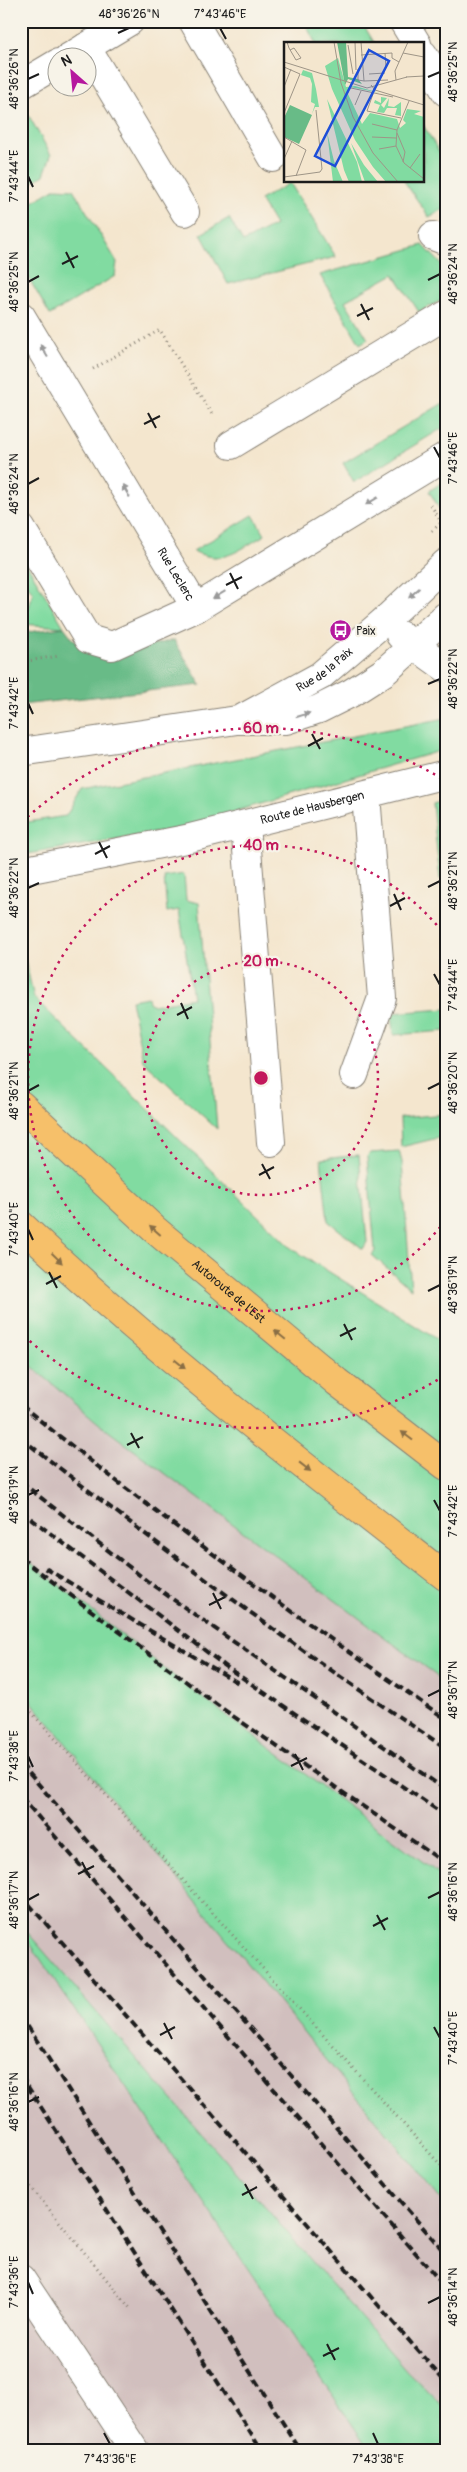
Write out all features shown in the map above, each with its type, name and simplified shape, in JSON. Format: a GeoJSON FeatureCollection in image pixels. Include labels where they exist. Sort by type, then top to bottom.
{"type":"FeatureCollection","features":[{"type":"Feature","properties":{"kind":"highway","name":"Autoroute de l’Est"},"geometry":{"type":"LineString","coordinates":[[21,1104],[154,1229],[337,1382],[446,1466]]}},
{"type":"Feature","properties":{"kind":"highway"},"geometry":{"type":"LineString","coordinates":[[21,1224],[89,1289],[226,1403],[446,1577]]}},
{"type":"Feature","properties":{"kind":"street"},"geometry":{"type":"LineString","coordinates":[[84,48],[130,21]]}},
{"type":"Feature","properties":{"kind":"street"},"geometry":{"type":"LineString","coordinates":[[193,21],[273,158]]}},
{"type":"Feature","properties":{"kind":"street"},"geometry":{"type":"LineString","coordinates":[[404,21],[416,42]]}},
{"type":"Feature","properties":{"kind":"street"},"geometry":{"type":"LineString","coordinates":[[424,56],[446,92]]}},
{"type":"Feature","properties":{"kind":"street"},"geometry":{"type":"LineString","coordinates":[[21,84],[48,69]]}},
{"type":"Feature","properties":{"kind":"street"},"geometry":{"type":"LineString","coordinates":[[98,83],[185,212]]}},
{"type":"Feature","properties":{"kind":"street"},"geometry":{"type":"LineString","coordinates":[[231,445],[446,315]]}},
{"type":"Feature","properties":{"kind":"street","name":"Rue Leclerc"},"geometry":{"type":"LineString","coordinates":[[21,316],[196,608],[446,456]]}},
{"type":"Feature","properties":{"kind":"street"},"geometry":{"type":"LineString","coordinates":[[21,528],[88,639],[112,646],[196,608]]}},
{"type":"Feature","properties":{"kind":"street","name":"Rue de la Paix"},"geometry":{"type":"LineString","coordinates":[[232,721],[320,676],[382,624],[446,563]]}},
{"type":"Feature","properties":{"kind":"street"},"geometry":{"type":"LineString","coordinates":[[21,752],[232,721],[286,720],[320,709],[351,693],[384,672],[446,616]]}},
{"type":"Feature","properties":{"kind":"street"},"geometry":{"type":"LineString","coordinates":[[382,624],[416,645],[446,668]]}},
{"type":"Feature","properties":{"kind":"street","name":"Route de Hausbergen"},"geometry":{"type":"LineString","coordinates":[[31,869],[245,825],[446,774]]}},
{"type":"Feature","properties":{"kind":"street"},"geometry":{"type":"LineString","coordinates":[[354,1075],[382,998],[366,795]]}},
{"type":"Feature","properties":{"kind":"street"},"geometry":{"type":"LineString","coordinates":[[245,825],[271,1142]]}},
{"type":"Feature","properties":{"kind":"street"},"geometry":{"type":"LineString","coordinates":[[21,2279],[135,2451]]}},
{"type":"Feature","properties":{"kind":"path"},"geometry":{"type":"LineString","coordinates":[[64,386],[160,330],[231,445]]}},
{"type":"Feature","properties":{"kind":"path"},"geometry":{"type":"LineString","coordinates":[[429,502],[441,522]]}},
{"type":"Feature","properties":{"kind":"path"},"geometry":{"type":"LineString","coordinates":[[21,1701],[446,2171]]}},
{"type":"Feature","properties":{"kind":"path"},"geometry":{"type":"LineString","coordinates":[[21,2175],[130,2308]]}},
{"type":"Feature","properties":{"kind":"shaded area"},"geometry":{"type":"Polygon","coordinates":[[[21,1357],[103,1427],[446,1683],[446,1879],[184,1684],[21,1555],[21,1357]]]}},
{"type":"Feature","properties":{"kind":"shaded area"},"geometry":{"type":"Polygon","coordinates":[[[21,1689],[446,2205],[446,2409],[407,2371],[21,1925],[21,1689]]]}},
{"type":"Feature","properties":{"kind":"shaded area"},"geometry":{"type":"Polygon","coordinates":[[[21,1930],[279,2312],[370,2451],[21,2451],[21,1930]]]}},
{"type":"Feature","properties":{"kind":"green space"},"geometry":{"type":"Polygon","coordinates":[[[304,21],[361,21],[374,42],[315,42],[304,21]]]}},
{"type":"Feature","properties":{"kind":"green space"},"geometry":{"type":"Polygon","coordinates":[[[21,102],[51,155],[44,175],[21,189],[21,102]]]}},
{"type":"Feature","properties":{"kind":"green space"},"geometry":{"type":"Polygon","coordinates":[[[424,127],[446,163],[446,208],[429,217],[405,182],[424,182],[424,127]]]}},
{"type":"Feature","properties":{"kind":"green space"},"geometry":{"type":"Polygon","coordinates":[[[290,183],[336,257],[228,284],[201,234],[229,218],[243,242],[275,225],[260,200],[290,183]]]}},
{"type":"Feature","properties":{"kind":"green space"},"geometry":{"type":"Polygon","coordinates":[[[56,188],[73,189],[117,262],[115,276],[50,315],[21,265],[21,209],[56,188]]]}},
{"type":"Feature","properties":{"kind":"green space"},"geometry":{"type":"Polygon","coordinates":[[[423,245],[446,269],[446,298],[419,312],[394,274],[345,301],[368,339],[360,344],[320,275],[423,245]]]}},
{"type":"Feature","properties":{"kind":"green space"},"geometry":{"type":"Polygon","coordinates":[[[445,402],[446,426],[354,482],[343,463],[445,402]]]}},
{"type":"Feature","properties":{"kind":"green space"},"geometry":{"type":"Polygon","coordinates":[[[446,480],[446,509],[442,513],[429,491],[446,480]]]}},
{"type":"Feature","properties":{"kind":"green space"},"geometry":{"type":"Polygon","coordinates":[[[253,515],[265,535],[239,551],[214,557],[193,551],[253,515]]]}},
{"type":"Feature","properties":{"kind":"green space"},"geometry":{"type":"Polygon","coordinates":[[[21,561],[25,561],[64,627],[21,624],[21,614],[27,614],[33,593],[21,575],[21,561]]]}},
{"type":"Feature","properties":{"kind":"green space"},"geometry":{"type":"Polygon","coordinates":[[[64,627],[73,639],[104,656],[174,640],[201,685],[21,705],[21,633],[64,627]]]}},
{"type":"Feature","properties":{"kind":"green space"},"geometry":{"type":"Polygon","coordinates":[[[446,718],[446,749],[243,809],[190,827],[21,855],[21,823],[66,816],[82,789],[446,718]]]}},
{"type":"Feature","properties":{"kind":"green space"},"geometry":{"type":"Polygon","coordinates":[[[446,799],[446,879],[440,879],[432,803],[446,799]]]}},
{"type":"Feature","properties":{"kind":"green space"},"geometry":{"type":"Polygon","coordinates":[[[184,874],[186,900],[199,903],[217,1129],[143,1061],[131,1000],[148,997],[149,1002],[153,1005],[193,998],[179,910],[167,912],[164,877],[184,874]]]}},
{"type":"Feature","properties":{"kind":"green space"},"geometry":{"type":"Polygon","coordinates":[[[21,942],[34,998],[291,1248],[446,1345],[446,1683],[103,1427],[21,1357],[21,942]]]}},
{"type":"Feature","properties":{"kind":"green space"},"geometry":{"type":"Polygon","coordinates":[[[446,1009],[446,1031],[393,1035],[391,1013],[446,1009]]]}},
{"type":"Feature","properties":{"kind":"green space"},"geometry":{"type":"Polygon","coordinates":[[[446,1114],[446,1136],[401,1147],[400,1118],[446,1114]]]}},
{"type":"Feature","properties":{"kind":"green space"},"geometry":{"type":"Polygon","coordinates":[[[399,1151],[402,1162],[411,1289],[372,1255],[375,1251],[367,1157],[370,1153],[399,1151]]]}},
{"type":"Feature","properties":{"kind":"green space"},"geometry":{"type":"Polygon","coordinates":[[[359,1155],[367,1242],[363,1249],[328,1221],[321,1159],[359,1155]]]}},
{"type":"Feature","properties":{"kind":"green space"},"geometry":{"type":"Polygon","coordinates":[[[21,1555],[184,1684],[446,1879],[446,2205],[21,1689],[21,1555]]]}},
{"type":"Feature","properties":{"kind":"green space"},"geometry":{"type":"Polygon","coordinates":[[[21,1925],[407,2371],[446,2409],[446,2451],[370,2451],[21,1930],[21,1925]]]}},
{"type":"Feature","properties":{"kind":"railway"},"geometry":{"type":"LineString","coordinates":[[21,1405],[177,1527],[337,1644],[446,1719]]}},
{"type":"Feature","properties":{"kind":"railway"},"geometry":{"type":"LineString","coordinates":[[21,1438],[283,1636],[446,1748]]}},
{"type":"Feature","properties":{"kind":"railway"},"geometry":{"type":"LineString","coordinates":[[21,1482],[151,1584],[446,1790]]}},
{"type":"Feature","properties":{"kind":"railway"},"geometry":{"type":"LineString","coordinates":[[21,1511],[228,1668],[446,1816]]}},
{"type":"Feature","properties":{"kind":"railway"},"geometry":{"type":"LineString","coordinates":[[21,1558],[220,1707],[446,1864]]}},
{"type":"Feature","properties":{"kind":"railway"},"geometry":{"type":"LineString","coordinates":[[45,1568],[240,1684]]}},
{"type":"Feature","properties":{"kind":"railway"},"geometry":{"type":"LineString","coordinates":[[21,1764],[446,2254]]}},
{"type":"Feature","properties":{"kind":"railway"},"geometry":{"type":"LineString","coordinates":[[21,1797],[446,2288]]}},
{"type":"Feature","properties":{"kind":"railway"},"geometry":{"type":"LineString","coordinates":[[21,1895],[446,2383]]}},
{"type":"Feature","properties":{"kind":"railway"},"geometry":{"type":"LineString","coordinates":[[21,2016],[301,2451]]}},
{"type":"Feature","properties":{"kind":"railway"},"geometry":{"type":"LineString","coordinates":[[21,2076],[262,2451]]}},
{"type":"Feature","properties":{"kind":"place","name":"Paix"},"geometry":{"type":"Point","coordinates":[340,631]}}]}
